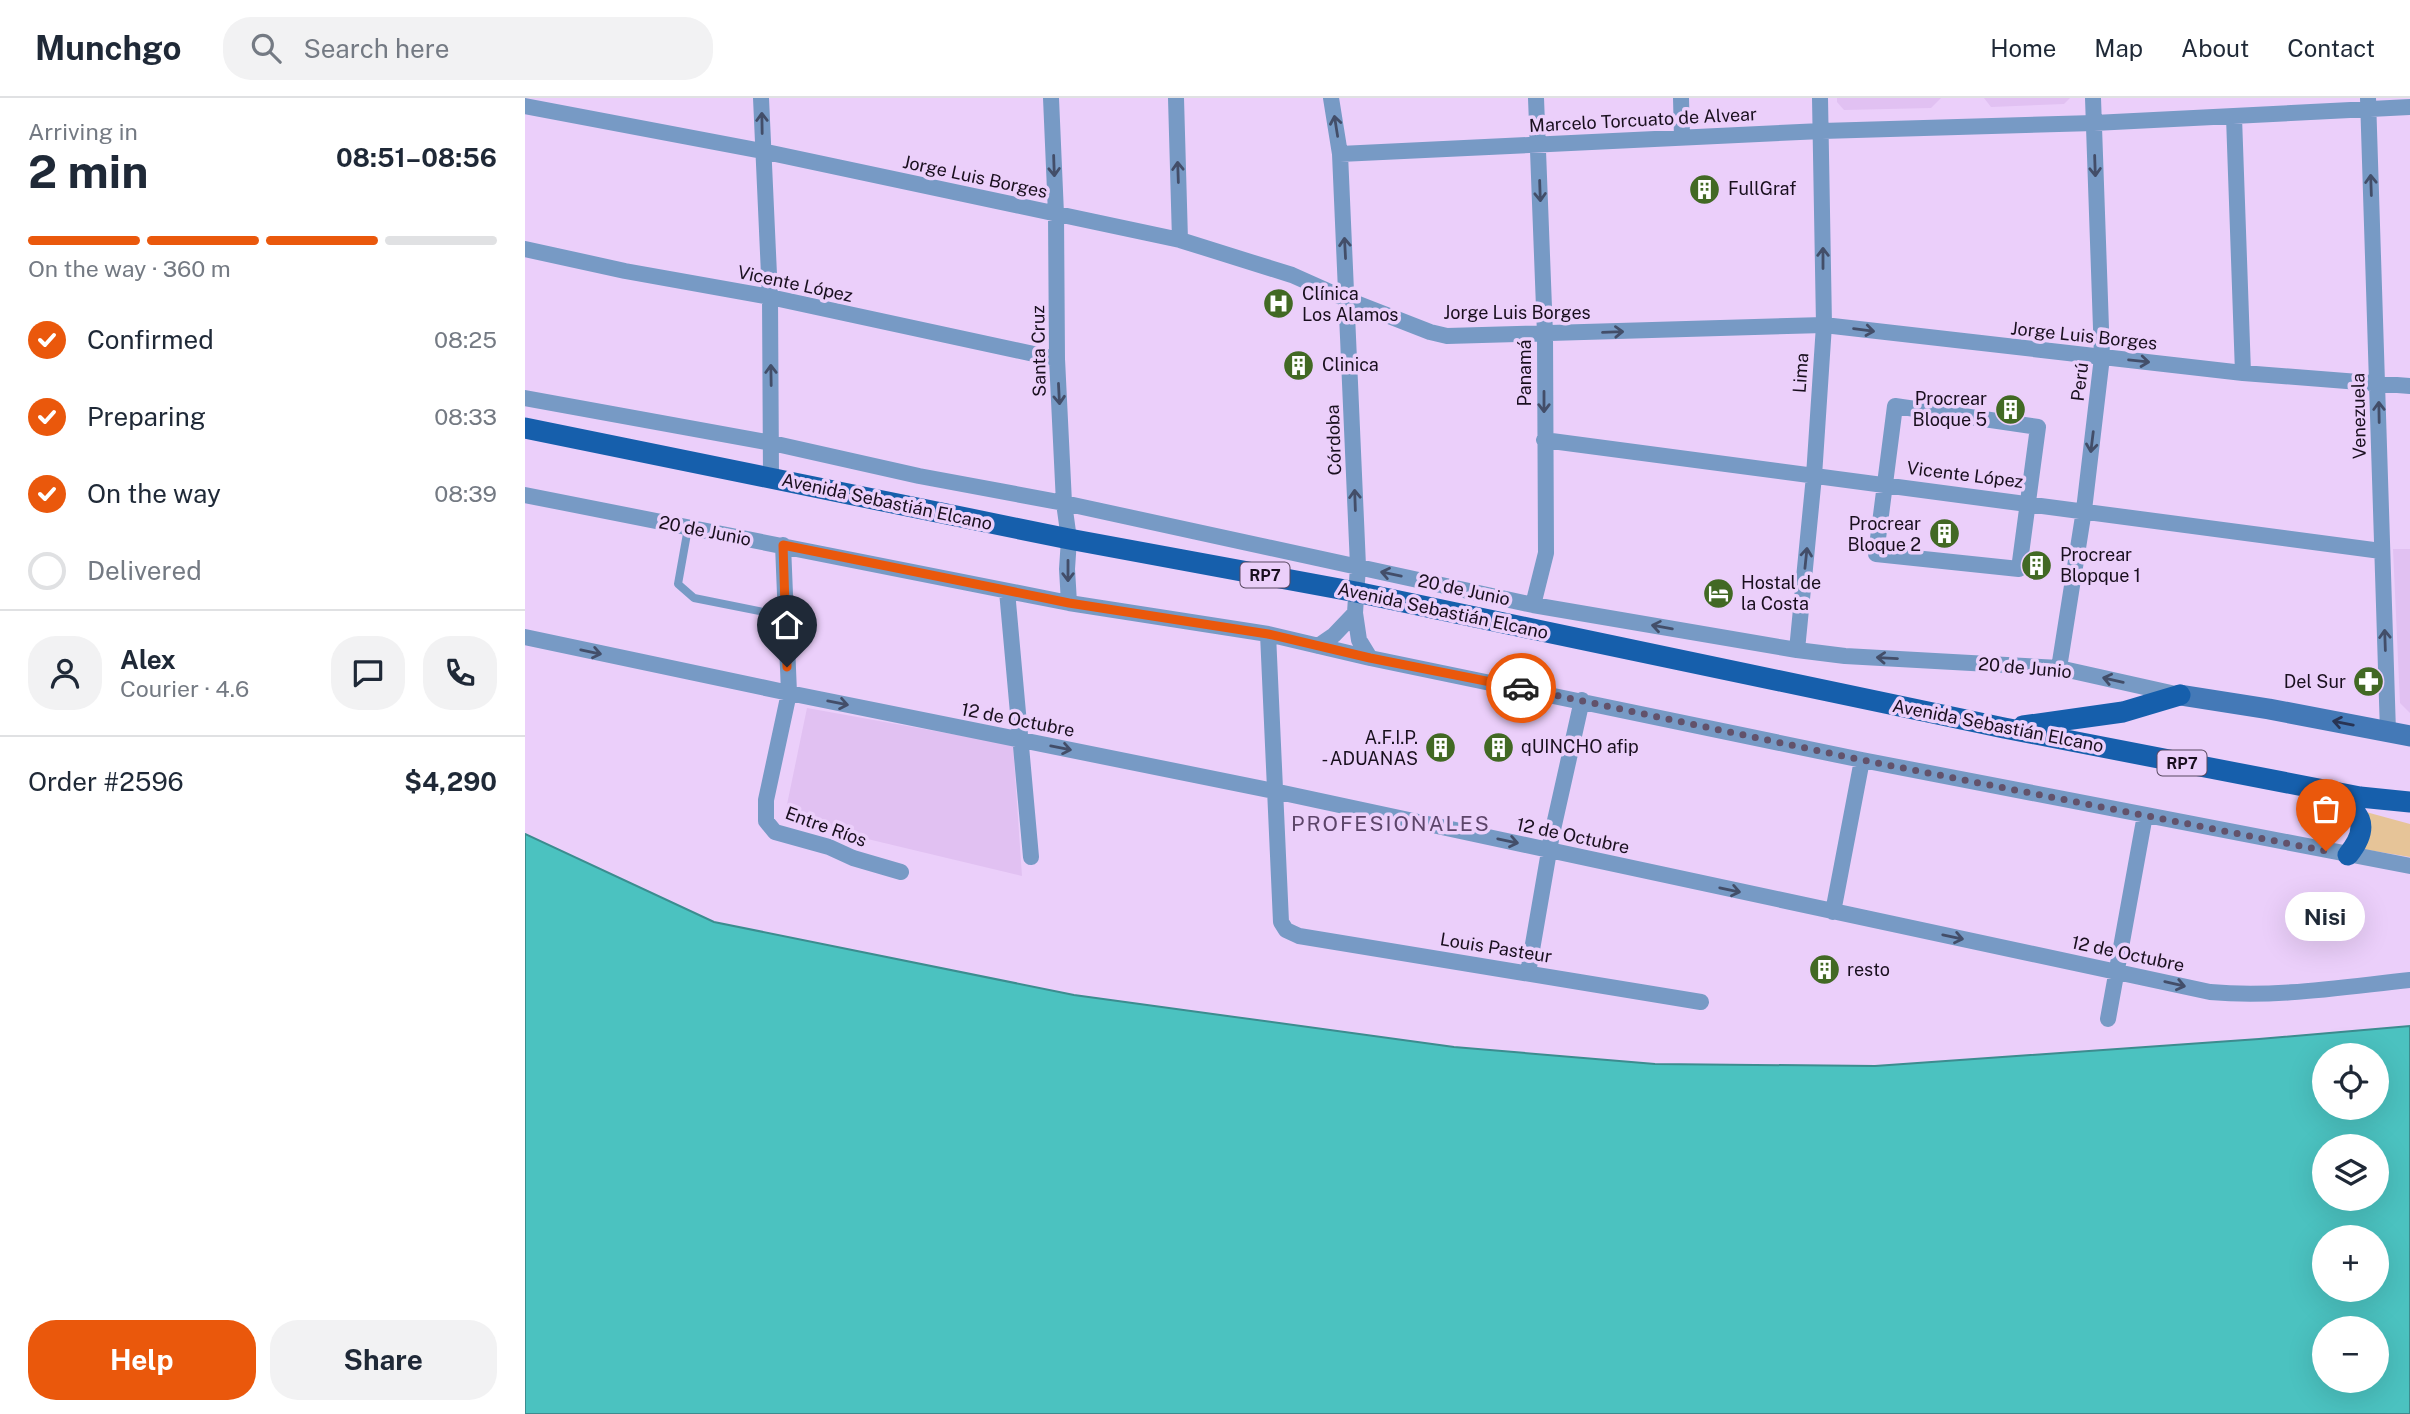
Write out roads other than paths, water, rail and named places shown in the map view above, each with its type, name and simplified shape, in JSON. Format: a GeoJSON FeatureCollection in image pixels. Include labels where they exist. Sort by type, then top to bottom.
{"type":"FeatureCollection","features":[{"type":"Feature","properties":{"kind":"main road","name":"Avenida Sebastián Elcano"},"geometry":{"type":"LineString","coordinates":[[525,428],[1069,539],[1355,602],[2360,797],[2410,802]]}},
{"type":"Feature","properties":{"kind":"main road"},"geometry":{"type":"LineString","coordinates":[[2004,728],[2123,712],[2179,695]]}},
{"type":"Feature","properties":{"kind":"main road"},"geometry":{"type":"LineString","coordinates":[[2329,791],[2344,801],[2361,822],[2363,831],[2357,845],[2348,855]]}},
{"type":"Feature","properties":{"kind":"main road","name":"Avenida Sebastián Elcano"},"geometry":{"type":"LineString","coordinates":[[2360,797],[2410,817]]}},
{"type":"Feature","properties":{"kind":"street"},"geometry":{"type":"LineString","coordinates":[[761,98],[770,297],[771,478]]}},
{"type":"Feature","properties":{"kind":"street","name":"Santa Cruz"},"geometry":{"type":"LineString","coordinates":[[1051,98],[1056,214],[1057,359],[1064,503],[1069,539],[1069,603]]}},
{"type":"Feature","properties":{"kind":"street"},"geometry":{"type":"LineString","coordinates":[[1176,98],[1180,240]]}},
{"type":"Feature","properties":{"kind":"street","name":"Córdoba"},"geometry":{"type":"LineString","coordinates":[[1331,98],[1340,155],[1348,300],[1358,566],[1355,602],[1359,640],[1370,658]]}},
{"type":"Feature","properties":{"kind":"street","name":"Panamá"},"geometry":{"type":"LineString","coordinates":[[1533,605],[1546,553],[1545,334],[1536,98]]}},
{"type":"Feature","properties":{"kind":"street"},"geometry":{"type":"LineString","coordinates":[[1681,98],[1682,138]]}},
{"type":"Feature","properties":{"kind":"street","name":"Lima"},"geometry":{"type":"LineString","coordinates":[[1797,650],[1814,476],[1824,325],[1820,98]]}},
{"type":"Feature","properties":{"kind":"street","name":"Perú"},"geometry":{"type":"LineString","coordinates":[[2059,668],[2084,510],[2102,358],[2093,98]]}},
{"type":"Feature","properties":{"kind":"street","name":"Marcelo Torcuato de Alvear"},"geometry":{"type":"LineString","coordinates":[[1340,155],[1822,131],[2234,117],[2368,104],[2410,107]]}},
{"type":"Feature","properties":{"kind":"street","name":"Venezuela"},"geometry":{"type":"LineString","coordinates":[[2368,104],[2388,732]]}},
{"type":"Feature","properties":{"kind":"street","name":"Jorge Luis Borges"},"geometry":{"type":"LineString","coordinates":[[525,106],[762,151],[1180,240],[1291,275],[1430,332],[1447,335],[1824,325],[2243,373],[2410,386]]}},
{"type":"Feature","properties":{"kind":"street"},"geometry":{"type":"LineString","coordinates":[[2234,117],[2243,373]]}},
{"type":"Feature","properties":{"kind":"street","name":"Vicente López"},"geometry":{"type":"LineString","coordinates":[[525,249],[625,271],[770,297],[1057,359]]}},
{"type":"Feature","properties":{"kind":"street","name":"20 de Junio"},"geometry":{"type":"LineString","coordinates":[[525,398],[772,443],[906,474],[1064,503],[1533,605],[1845,656],[2059,668],[2179,695],[2410,736]]}},
{"type":"Feature","properties":{"kind":"street"},"geometry":{"type":"LineString","coordinates":[[1895,407],[2038,427],[2029,503],[2019,569],[1876,554],[1895,407]]}},
{"type":"Feature","properties":{"kind":"street","name":"Vicente López"},"geometry":{"type":"LineString","coordinates":[[1544,440],[2381,551]]}},
{"type":"Feature","properties":{"kind":"street","name":"20 de Junio"},"geometry":{"type":"LineString","coordinates":[[525,495],[1069,603],[1268,634],[1370,658],[1862,760],[2410,866]]}},
{"type":"Feature","properties":{"kind":"street","name":"Entre Ríos"},"geometry":{"type":"LineString","coordinates":[[783,545],[789,693],[766,800],[766,821],[775,831],[901,872]]}},
{"type":"Feature","properties":{"kind":"street"},"geometry":{"type":"LineString","coordinates":[[1007,591],[1031,857]]}},
{"type":"Feature","properties":{"kind":"street"},"geometry":{"type":"LineString","coordinates":[[1318,646],[1334,635],[1355,602]]}},
{"type":"Feature","properties":{"kind":"street"},"geometry":{"type":"LineString","coordinates":[[1268,634],[1273,791]]}},
{"type":"Feature","properties":{"kind":"street","name":"12 de Octubre"},"geometry":{"type":"LineString","coordinates":[[525,637],[1273,791],[2210,992],[2245,995],[2283,993],[2410,980]]}},
{"type":"Feature","properties":{"kind":"street"},"geometry":{"type":"LineString","coordinates":[[1528,973],[1549,850],[1582,700]]}},
{"type":"Feature","properties":{"kind":"street"},"geometry":{"type":"LineString","coordinates":[[1833,912],[1862,760]]}},
{"type":"Feature","properties":{"kind":"street","name":"Louis Pasteur"},"geometry":{"type":"LineString","coordinates":[[1273,791],[1281,922],[1286,930],[1299,936],[1701,1002]]}},
{"type":"Feature","properties":{"kind":"street"},"geometry":{"type":"LineString","coordinates":[[2108,1019],[2145,815]]}},
{"type":"Feature","properties":{"kind":"lane"},"geometry":{"type":"LineString","coordinates":[[688,528],[678,584],[694,598],[785,616]]}},
{"type":"Feature","properties":{"kind":"place","name":"FullGraf"},"geometry":{"type":"Point","coordinates":[1705,189]}},
{"type":"Feature","properties":{"kind":"place","name":"Clínica Los Alamos"},"geometry":{"type":"Point","coordinates":[1279,304]}},
{"type":"Feature","properties":{"kind":"place","name":"Clinica"},"geometry":{"type":"Point","coordinates":[1299,365]}},
{"type":"Feature","properties":{"kind":"place","name":"Procrear Bloque 5"},"geometry":{"type":"Point","coordinates":[2010,409]}},
{"type":"Feature","properties":{"kind":"place","name":"Procrear Bloque 2"},"geometry":{"type":"Point","coordinates":[1944,534]}},
{"type":"Feature","properties":{"kind":"place","name":"Procrear Blopque 1"},"geometry":{"type":"Point","coordinates":[2037,565]}},
{"type":"Feature","properties":{"kind":"place","name":"Hostal de la Costa"},"geometry":{"type":"Point","coordinates":[1718,593]}},
{"type":"Feature","properties":{"kind":"place","name":"Del Sur"},"geometry":{"type":"Point","coordinates":[2369,682]}},
{"type":"Feature","properties":{"kind":"place","name":"qUINCHO afip"},"geometry":{"type":"Point","coordinates":[1498,747]}},
{"type":"Feature","properties":{"kind":"place","name":"A.F.I.P. - ADUANAS"},"geometry":{"type":"Point","coordinates":[1441,748]}},
{"type":"Feature","properties":{"kind":"place","name":"Nisi"},"geometry":{"type":"Point","coordinates":[2326,851]}},
{"type":"Feature","properties":{"kind":"place","name":"resto"},"geometry":{"type":"Point","coordinates":[1824,970]}},
{"type":"Feature","properties":{"kind":"district","name":"PROFESIONALES"},"geometry":{"type":"Point","coordinates":[1391,824]}}]}
